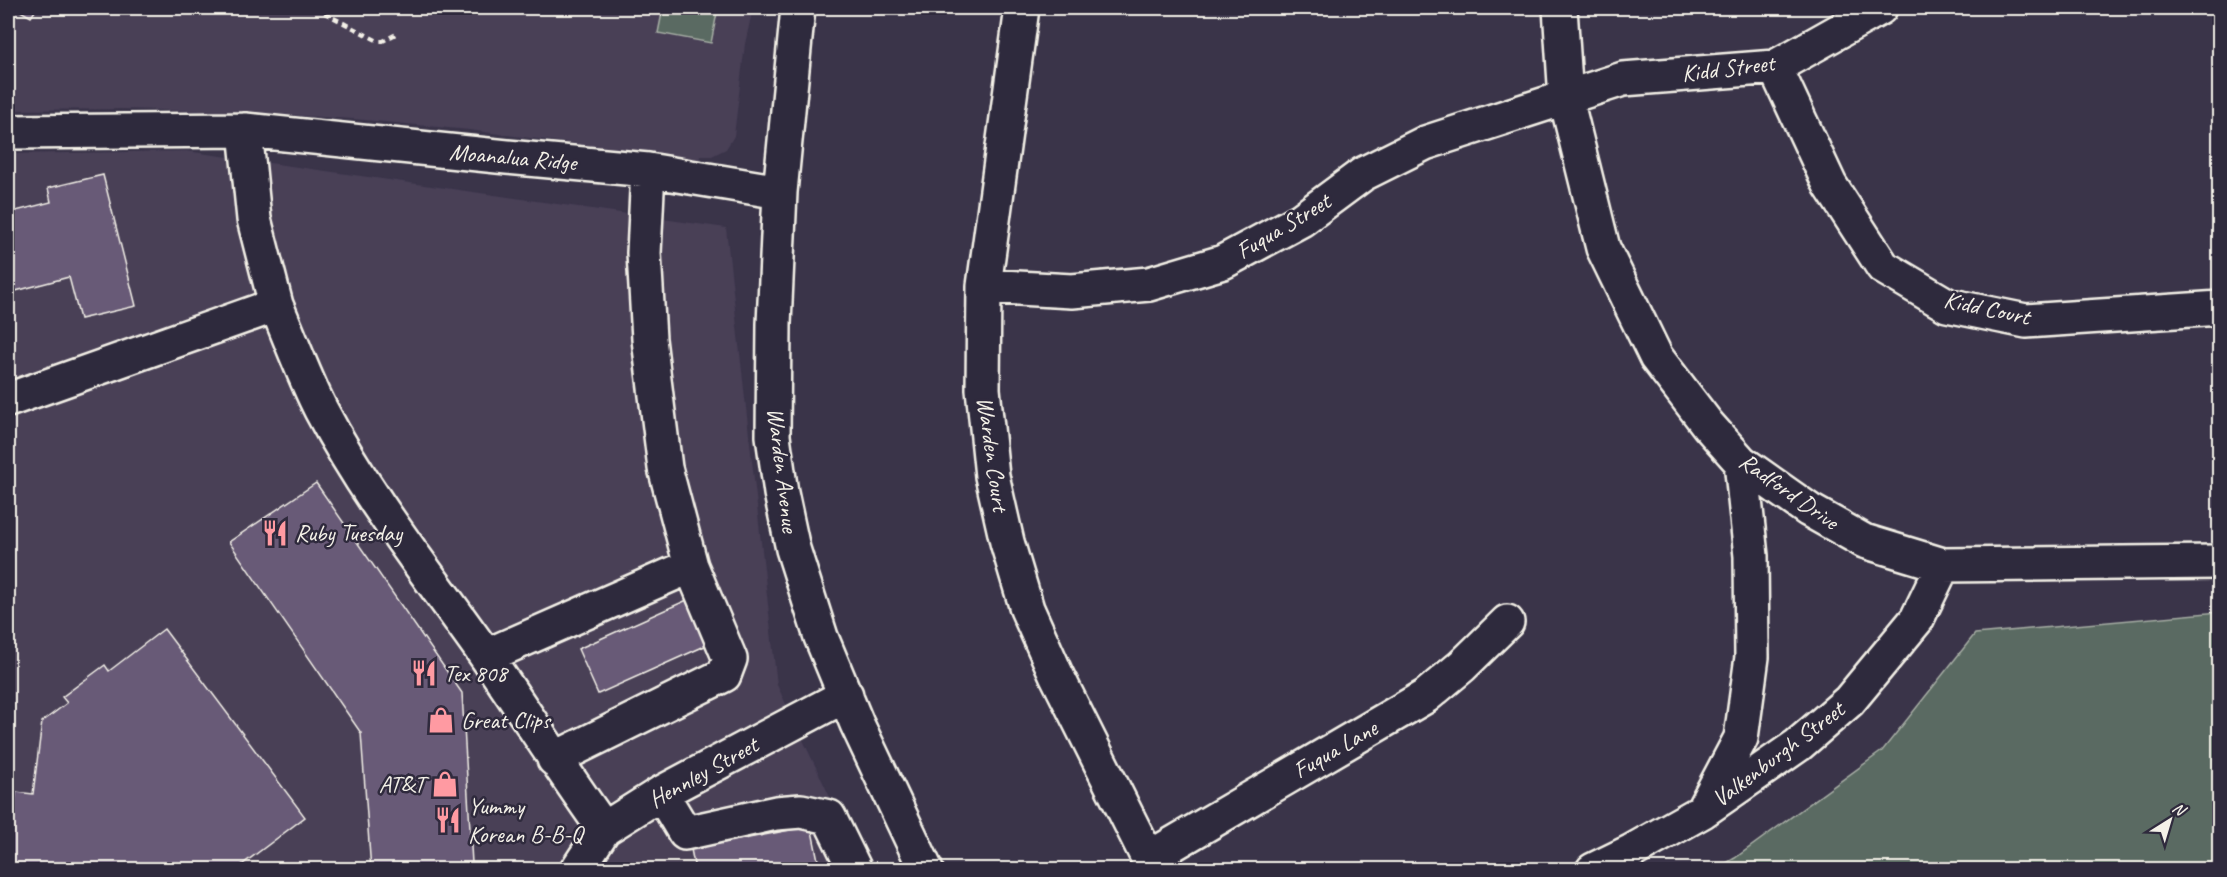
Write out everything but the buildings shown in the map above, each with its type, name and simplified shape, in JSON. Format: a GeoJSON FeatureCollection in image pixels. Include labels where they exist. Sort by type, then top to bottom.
{"type":"FeatureCollection","features":[{"type":"Feature","properties":{"kind":"street","name":"Warden Avenue"},"geometry":{"type":"LineString","coordinates":[[798,8],[780,192],[774,324],[773,436],[781,493],[793,549],[821,637],[857,724],[926,870]]}},
{"type":"Feature","properties":{"kind":"street","name":"Warden Court"},"geometry":{"type":"LineString","coordinates":[[1023,8],[984,286],[983,389],[992,476],[1007,542],[1032,620],[1056,674],[1152,864]]}},
{"type":"Feature","properties":{"kind":"street","name":"Radford Drive"},"geometry":{"type":"LineString","coordinates":[[1560,8],[1566,99],[1603,248],[1656,357],[1708,425],[1741,462],[1809,510],[1864,541],[1943,565],[2220,562]]}},
{"type":"Feature","properties":{"kind":"street","name":"Kidd Street"},"geometry":{"type":"LineString","coordinates":[[1566,99],[1623,79],[1775,67],[1880,8]]}},
{"type":"Feature","properties":{"kind":"street","name":"Kidd Court"},"geometry":{"type":"LineString","coordinates":[[1775,67],[1830,185],[1883,267],[1947,305],[2026,321],[2220,308]]}},
{"type":"Feature","properties":{"kind":"street","name":"Fuqua Street"},"geometry":{"type":"LineString","coordinates":[[984,286],[1072,291],[1149,284],[1223,262],[1301,220],[1363,174],[1425,143],[1566,99]]}},
{"type":"Feature","properties":{"kind":"street","name":"Moanalua Ridge"},"geometry":{"type":"LineString","coordinates":[[8,132],[246,130],[648,170],[780,192]]}},
{"type":"Feature","properties":{"kind":"street"},"geometry":{"type":"LineString","coordinates":[[246,130],[254,219],[276,305],[320,408],[351,462],[392,525],[486,656],[554,759],[604,829]]}},
{"type":"Feature","properties":{"kind":"street"},"geometry":{"type":"LineString","coordinates":[[554,759],[724,675],[730,659],[691,566],[665,468],[649,339],[644,253],[648,170]]}},
{"type":"Feature","properties":{"kind":"street"},"geometry":{"type":"LineString","coordinates":[[8,400],[276,305]]}},
{"type":"Feature","properties":{"kind":"street"},"geometry":{"type":"LineString","coordinates":[[1703,811],[1742,738],[1752,657],[1751,556],[1741,462]]}},
{"type":"Feature","properties":{"kind":"street","name":"Valkenburgh Street"},"geometry":{"type":"LineString","coordinates":[[1593,870],[1703,811],[1798,745],[1849,701],[1917,619],[1943,565]]}},
{"type":"Feature","properties":{"kind":"street"},"geometry":{"type":"LineString","coordinates":[[486,656],[691,566]]}},
{"type":"Feature","properties":{"kind":"street","name":"Fuqua Lane"},"geometry":{"type":"LineString","coordinates":[[1152,864],[1426,696],[1462,666],[1507,622]]}},
{"type":"Feature","properties":{"kind":"street","name":"Hennley Street"},"geometry":{"type":"LineString","coordinates":[[577,870],[604,829],[662,793],[846,695]]}},
{"type":"Feature","properties":{"kind":"street"},"geometry":{"type":"LineString","coordinates":[[662,793],[685,833],[776,813],[801,811],[829,817],[855,870]]}},
{"type":"Feature","properties":{"kind":"path"},"geometry":{"type":"LineString","coordinates":[[315,8],[378,41],[383,41],[396,34]]}},
{"type":"Feature","properties":{"kind":"shaded area"},"geometry":{"type":"Polygon","coordinates":[[[8,8],[753,8],[745,44],[734,136],[726,149],[712,156],[700,156],[699,163],[469,130],[354,119],[238,112],[122,109],[8,110],[8,8]]]}},
{"type":"Feature","properties":{"kind":"shaded area"},"geometry":{"type":"Polygon","coordinates":[[[186,151],[726,228],[777,685],[864,869],[8,869],[8,154],[186,151]]]}},
{"type":"Feature","properties":{"kind":"green space"},"geometry":{"type":"Polygon","coordinates":[[[663,8],[718,8],[711,43],[658,33],[663,8]]]}},
{"type":"Feature","properties":{"kind":"green space"},"geometry":{"type":"Polygon","coordinates":[[[2219,612],[2219,869],[1716,869],[1735,858],[1882,751],[1975,634],[2219,612]]]}},
{"type":"Feature","properties":{"kind":"place","name":"Ruby Tuesday"},"geometry":{"type":"Point","coordinates":[275,533]}},
{"type":"Feature","properties":{"kind":"place","name":"Tex 808"},"geometry":{"type":"Point","coordinates":[424,673]}},
{"type":"Feature","properties":{"kind":"place","name":"Great Clips"},"geometry":{"type":"Point","coordinates":[441,720]}},
{"type":"Feature","properties":{"kind":"place","name":"AT&T"},"geometry":{"type":"Point","coordinates":[445,784]}},
{"type":"Feature","properties":{"kind":"place","name":"Yummy Korean B-B-Q"},"geometry":{"type":"Point","coordinates":[448,820]}}]}
